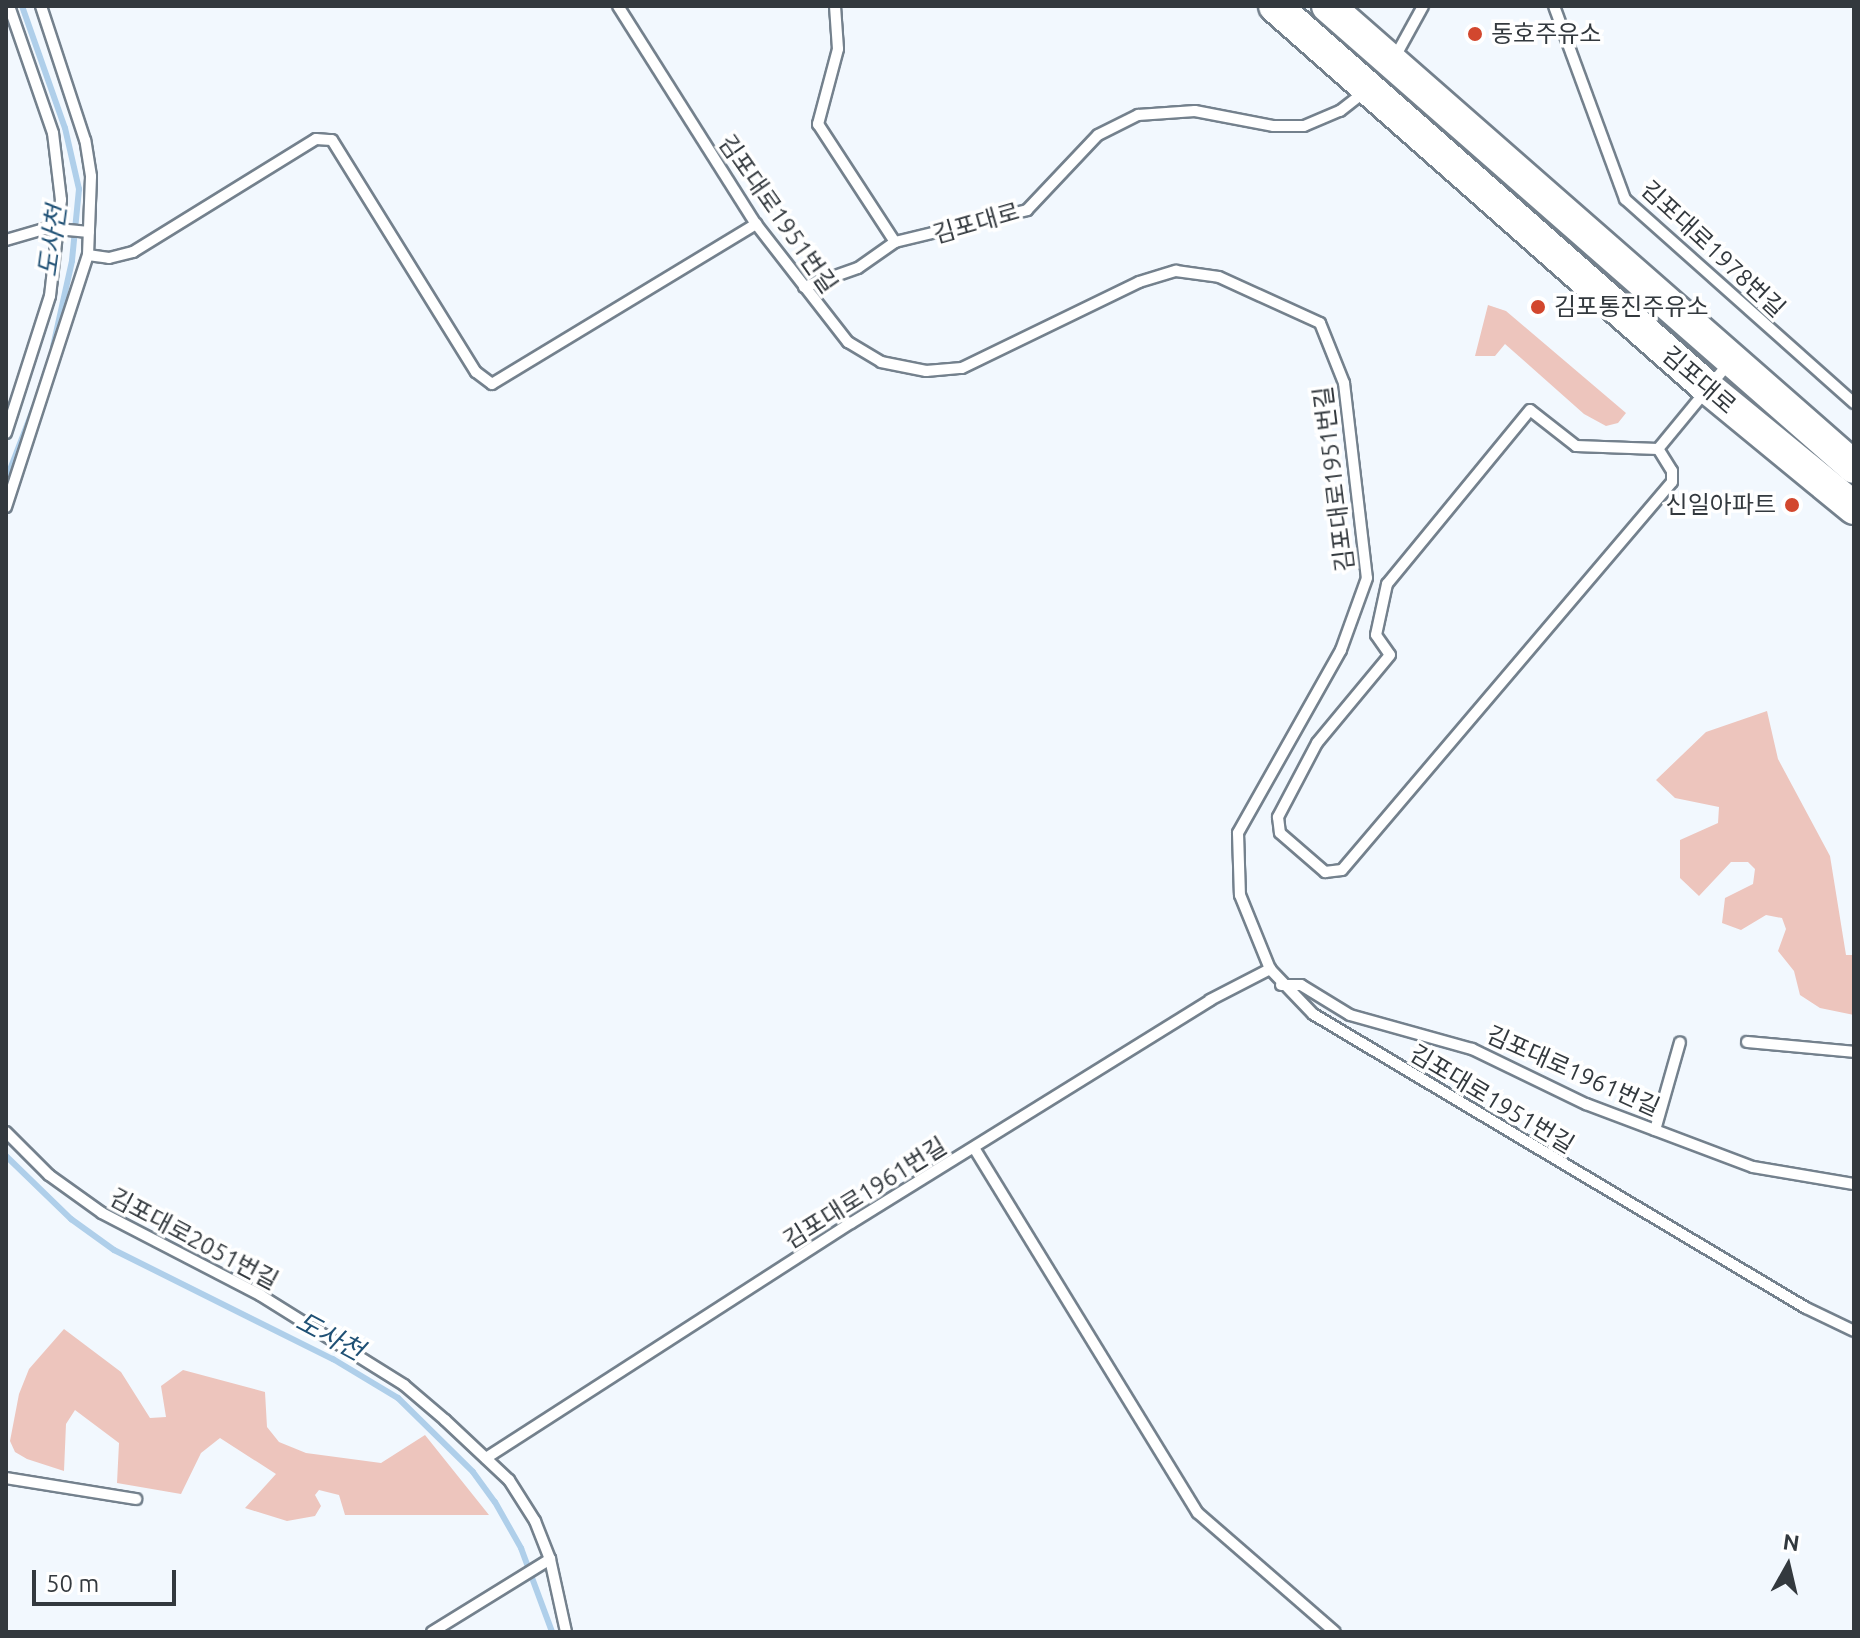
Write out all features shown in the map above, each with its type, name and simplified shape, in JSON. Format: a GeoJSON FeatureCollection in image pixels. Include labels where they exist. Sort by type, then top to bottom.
{"type":"FeatureCollection","features":[{"type":"Feature","properties":{"kind":"main road","name":"김포대로"},"geometry":{"type":"LineString","coordinates":[[1275,6],[1380,76],[1854,467]]}},
{"type":"Feature","properties":{"kind":"main road","name":"김포대로"},"geometry":{"type":"LineString","coordinates":[[1328,6],[1380,76],[1708,388],[1854,508]]}},
{"type":"Feature","properties":{"kind":"lane"},"geometry":{"type":"LineString","coordinates":[[6,433],[44,320],[63,228],[53,133],[9,6]]}},
{"type":"Feature","properties":{"kind":"lane"},"geometry":{"type":"LineString","coordinates":[[6,507],[88,255],[91,176],[85,140],[41,6]]}},
{"type":"Feature","properties":{"kind":"lane","name":"김포대로1951번길"},"geometry":{"type":"LineString","coordinates":[[618,6],[756,224],[804,287],[862,354],[926,371],[962,368],[1139,282],[1176,271],[1219,277],[1320,323],[1344,383],[1367,542],[1367,578],[1341,650],[1238,833],[1240,895],[1270,969],[1281,985],[1313,1014],[1819,1316],[1854,1331]]}},
{"type":"Feature","properties":{"kind":"lane"},"geometry":{"type":"LineString","coordinates":[[835,6],[838,49],[818,124],[895,242]]}},
{"type":"Feature","properties":{"kind":"lane"},"geometry":{"type":"LineString","coordinates":[[1380,76],[1423,6]]}},
{"type":"Feature","properties":{"kind":"lane","name":"김포대로1978번길"},"geometry":{"type":"LineString","coordinates":[[1554,6],[1625,199],[1854,403]]}},
{"type":"Feature","properties":{"kind":"lane","name":"김포대로"},"geometry":{"type":"LineString","coordinates":[[804,287],[846,274],[895,242],[1027,210],[1098,135],[1138,115],[1195,111],[1273,126],[1304,126],[1340,111],[1380,76]]}},
{"type":"Feature","properties":{"kind":"lane"},"geometry":{"type":"LineString","coordinates":[[88,255],[109,258],[133,252],[316,139],[332,140],[476,372],[492,384],[756,224]]}},
{"type":"Feature","properties":{"kind":"lane"},"geometry":{"type":"LineString","coordinates":[[6,240],[63,228],[87,231]]}},
{"type":"Feature","properties":{"kind":"lane"},"geometry":{"type":"LineString","coordinates":[[1658,449],[1730,363]]}},
{"type":"Feature","properties":{"kind":"lane"},"geometry":{"type":"LineString","coordinates":[[1530,410],[1576,446],[1658,449],[1672,471],[1672,482],[1342,870],[1325,872],[1280,833],[1278,817],[1317,743],[1390,655],[1376,635],[1387,584],[1530,410]]}},
{"type":"Feature","properties":{"kind":"lane","name":"김포대로1961번길"},"geometry":{"type":"LineString","coordinates":[[486,1458],[1210,1000],[1270,969]]}},
{"type":"Feature","properties":{"kind":"lane","name":"김포대로1961번길"},"geometry":{"type":"LineString","coordinates":[[1281,985],[1301,985],[1350,1015],[1472,1049],[1586,1104],[1753,1167],[1854,1184]]}},
{"type":"Feature","properties":{"kind":"lane"},"geometry":{"type":"LineString","coordinates":[[1655,1130],[1680,1042]]}},
{"type":"Feature","properties":{"kind":"lane"},"geometry":{"type":"LineString","coordinates":[[1747,1042],[1854,1052]]}},
{"type":"Feature","properties":{"kind":"lane","name":"김포대로2051번길"},"geometry":{"type":"LineString","coordinates":[[6,1132],[49,1175],[102,1213],[260,1295],[404,1385],[486,1458],[522,1500],[546,1562],[566,1632]]}},
{"type":"Feature","properties":{"kind":"lane"},"geometry":{"type":"LineString","coordinates":[[974,1148],[1198,1513],[1335,1632]]}},
{"type":"Feature","properties":{"kind":"lane"},"geometry":{"type":"LineString","coordinates":[[6,1478],[136,1499]]}},
{"type":"Feature","properties":{"kind":"lane"},"geometry":{"type":"LineString","coordinates":[[432,1632],[546,1562]]}},
{"type":"Feature","properties":{"kind":"shaded area"},"geometry":{"type":"Polygon","coordinates":[[[1488,305],[1506,311],[1626,413],[1618,423],[1606,426],[1584,414],[1505,344],[1495,356],[1475,356],[1488,305]]]}},
{"type":"Feature","properties":{"kind":"shaded area"},"geometry":{"type":"Polygon","coordinates":[[[1767,711],[1778,759],[1830,856],[1846,955],[1854,955],[1854,1015],[1820,1008],[1800,995],[1794,971],[1778,951],[1786,929],[1782,918],[1766,915],[1741,930],[1722,923],[1725,898],[1753,884],[1755,869],[1748,862],[1731,862],[1699,896],[1680,878],[1680,840],[1718,823],[1719,807],[1675,798],[1656,780],[1706,732],[1767,711]]]}},
{"type":"Feature","properties":{"kind":"shaded area"},"geometry":{"type":"Polygon","coordinates":[[[64,1329],[121,1372],[150,1418],[166,1417],[161,1386],[183,1370],[265,1392],[267,1427],[279,1442],[306,1453],[381,1463],[425,1435],[489,1515],[345,1515],[339,1495],[319,1490],[315,1495],[321,1506],[315,1516],[287,1521],[245,1508],[276,1474],[220,1438],[201,1453],[181,1494],[117,1483],[119,1443],[75,1410],[66,1424],[64,1471],[27,1459],[15,1452],[10,1441],[19,1394],[29,1369],[64,1329]]]}},
{"type":"Feature","properties":{"kind":"waterway","name":"도사천"},"geometry":{"type":"LineString","coordinates":[[22,6],[65,128],[79,189],[72,261],[53,347]]}},
{"type":"Feature","properties":{"kind":"waterway","name":"도사천"},"geometry":{"type":"LineString","coordinates":[[6,480],[34,407]]}},
{"type":"Feature","properties":{"kind":"waterway","name":"도사천"},"geometry":{"type":"LineString","coordinates":[[6,1156],[71,1219],[114,1250],[333,1359],[398,1398],[473,1472],[495,1502],[521,1548],[552,1632]]}},
{"type":"Feature","properties":{"kind":"place","name":"동호주유소"},"geometry":{"type":"Point","coordinates":[1475,34]}},
{"type":"Feature","properties":{"kind":"place","name":"김포통진주유소"},"geometry":{"type":"Point","coordinates":[1538,307]}},
{"type":"Feature","properties":{"kind":"place","name":"신일아파트"},"geometry":{"type":"Point","coordinates":[1792,505]}}]}
